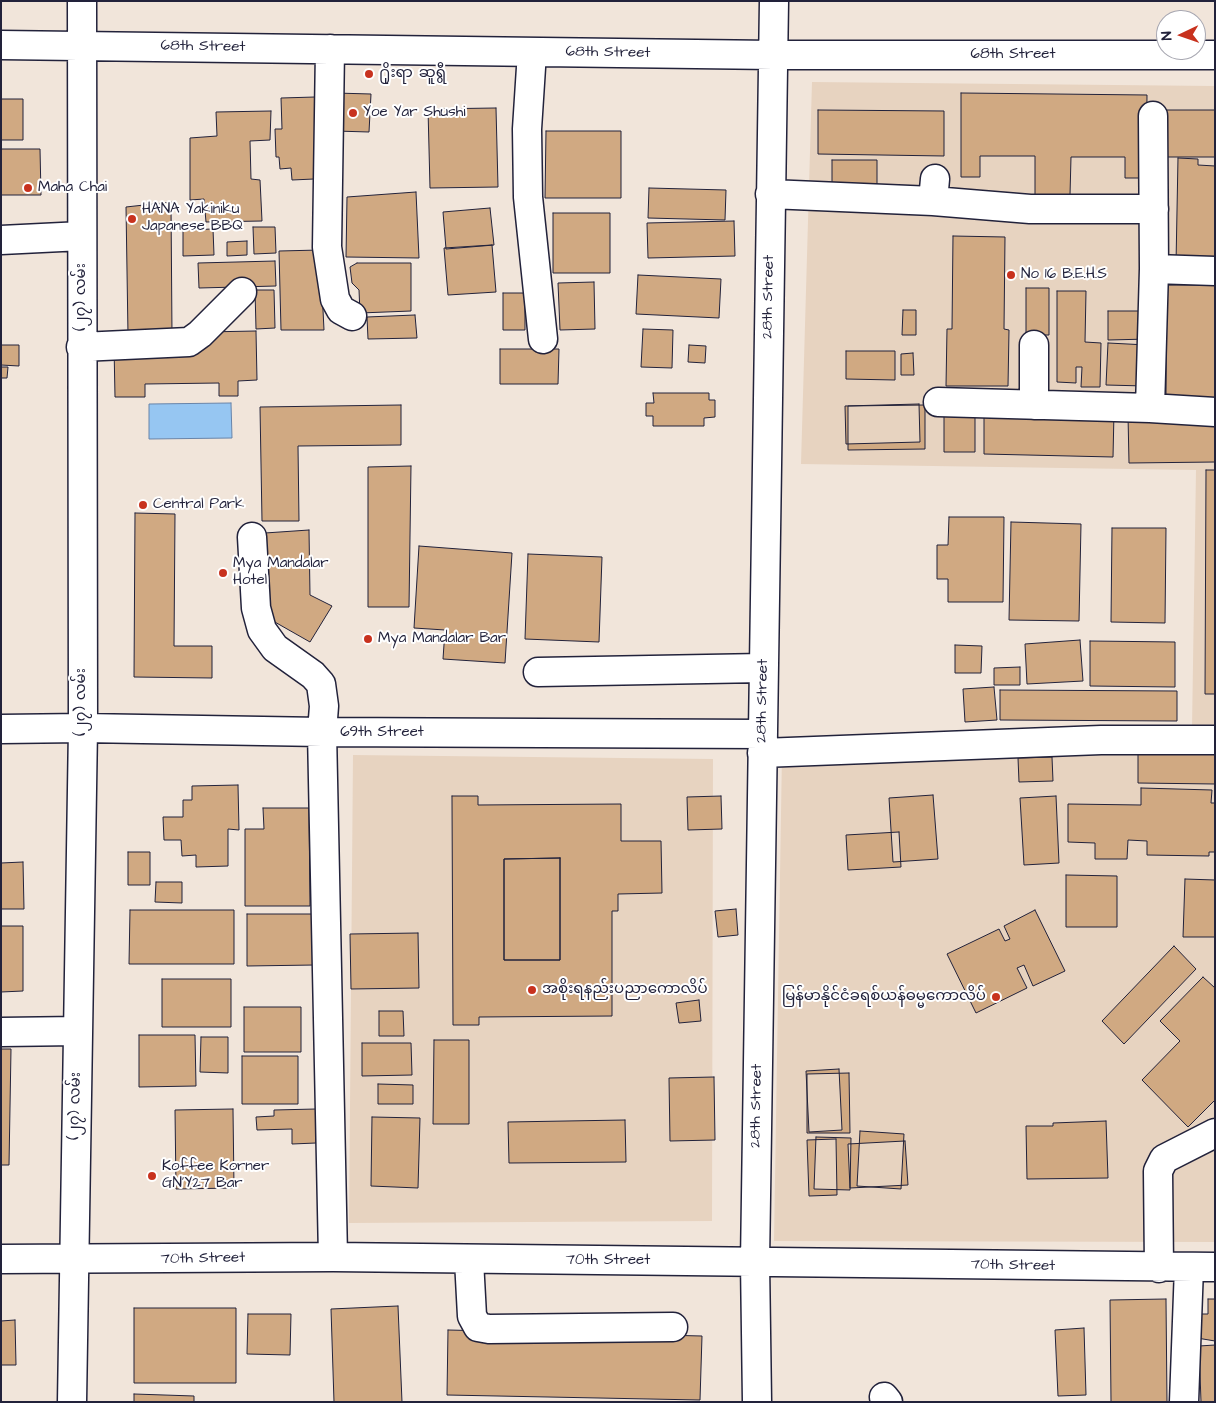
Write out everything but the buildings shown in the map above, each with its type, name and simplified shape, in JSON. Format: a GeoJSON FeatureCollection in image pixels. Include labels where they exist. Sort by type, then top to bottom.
{"type":"FeatureCollection","features":[{"type":"Feature","properties":{"kind":"street","name":"(၂၇) လမ်း"},"geometry":{"type":"LineString","coordinates":[[72,1402],[82,728],[82,1]]}},
{"type":"Feature","properties":{"kind":"street","name":"28th Street"},"geometry":{"type":"LineString","coordinates":[[757,1402],[755,1262],[774,1]]}},
{"type":"Feature","properties":{"kind":"street","name":"68th Street"},"geometry":{"type":"LineString","coordinates":[[1,45],[772,55],[1215,55]]}},
{"type":"Feature","properties":{"kind":"street"},"geometry":{"type":"LineString","coordinates":[[330,49],[327,247],[334,299],[341,310],[352,316]]}},
{"type":"Feature","properties":{"kind":"street"},"geometry":{"type":"LineString","coordinates":[[532,52],[528,129],[528,197],[542,339]]}},
{"type":"Feature","properties":{"kind":"street"},"geometry":{"type":"LineString","coordinates":[[1150,408],[1154,269],[1153,116]]}},
{"type":"Feature","properties":{"kind":"street"},"geometry":{"type":"LineString","coordinates":[[770,194],[934,190],[1030,209],[1154,209]]}},
{"type":"Feature","properties":{"kind":"street"},"geometry":{"type":"LineString","coordinates":[[1,240],[82,236]]}},
{"type":"Feature","properties":{"kind":"street"},"geometry":{"type":"LineString","coordinates":[[1154,269],[1215,271]]}},
{"type":"Feature","properties":{"kind":"street"},"geometry":{"type":"LineString","coordinates":[[81,347],[189,342],[200,334],[242,292]]}},
{"type":"Feature","properties":{"kind":"street"},"geometry":{"type":"LineString","coordinates":[[1034,345],[1034,405]]}},
{"type":"Feature","properties":{"kind":"street"},"geometry":{"type":"LineString","coordinates":[[938,402],[1150,408],[1215,412]]}},
{"type":"Feature","properties":{"kind":"street"},"geometry":{"type":"LineString","coordinates":[[252,537],[256,608],[262,630],[275,648],[312,675],[321,684],[324,706],[322,732],[333,1257]]}},
{"type":"Feature","properties":{"kind":"street"},"geometry":{"type":"LineString","coordinates":[[538,672],[763,668]]}},
{"type":"Feature","properties":{"kind":"street","name":"69th Street"},"geometry":{"type":"LineString","coordinates":[[1,730],[82,728],[322,732],[763,744],[1215,740]]}},
{"type":"Feature","properties":{"kind":"street"},"geometry":{"type":"LineString","coordinates":[[1,1032],[78,1032]]}},
{"type":"Feature","properties":{"kind":"street"},"geometry":{"type":"LineString","coordinates":[[1159,1268],[1158,1172],[1164,1159],[1215,1133]]}},
{"type":"Feature","properties":{"kind":"street","name":"70th Street"},"geometry":{"type":"LineString","coordinates":[[1,1259],[333,1257],[1202,1267]]}},
{"type":"Feature","properties":{"kind":"street"},"geometry":{"type":"LineString","coordinates":[[469,1260],[472,1316],[478,1327],[489,1329],[673,1327]]}},
{"type":"Feature","properties":{"kind":"street"},"geometry":{"type":"LineString","coordinates":[[1184,1402],[1202,1267]]}},
{"type":"Feature","properties":{"kind":"shaded area","name":"No 16 B.E.H.S"},"geometry":{"type":"Polygon","coordinates":[[[812,82],[1215,86],[1215,727],[1192,728],[1196,470],[801,464],[812,82]]]}},
{"type":"Feature","properties":{"kind":"shaded area","name":"မြန်မာနိုင်ငံခရစ်ယန်ဓမ္မကောလိပ်"},"geometry":{"type":"Polygon","coordinates":[[[1215,742],[1215,1242],[774,1241],[782,753],[1215,742]]]}},
{"type":"Feature","properties":{"kind":"shaded area","name":"အစိုးရနည်းပညာကောလိပ်"},"geometry":{"type":"Polygon","coordinates":[[[353,755],[713,759],[712,1221],[349,1223],[353,755]]]}},
{"type":"Feature","properties":{"kind":"water"},"geometry":{"type":"Polygon","coordinates":[[[231,403],[232,438],[149,439],[149,404],[231,403]]]}},
{"type":"Feature","properties":{"kind":"place","name":"႐ိုးရာ ဆူရွီ"},"geometry":{"type":"Point","coordinates":[369,74]}},
{"type":"Feature","properties":{"kind":"place","name":"Yoe Yar Shushi"},"geometry":{"type":"Point","coordinates":[353,113]}},
{"type":"Feature","properties":{"kind":"place","name":"Maha Chai"},"geometry":{"type":"Point","coordinates":[28,188]}},
{"type":"Feature","properties":{"kind":"place","name":"HANA Yakiniku Japanese BBQ"},"geometry":{"type":"Point","coordinates":[132,219]}},
{"type":"Feature","properties":{"kind":"place","name":"No 16 B.E.H.S"},"geometry":{"type":"Point","coordinates":[1011,275]}},
{"type":"Feature","properties":{"kind":"place","name":"Central Park"},"geometry":{"type":"Point","coordinates":[143,505]}},
{"type":"Feature","properties":{"kind":"place","name":"Mya Mandalar Hotel"},"geometry":{"type":"Point","coordinates":[223,573]}},
{"type":"Feature","properties":{"kind":"place","name":"Mya Mandalar Bar"},"geometry":{"type":"Point","coordinates":[368,639]}},
{"type":"Feature","properties":{"kind":"place","name":"အစိုးရနည်းပညာကောလိပ်"},"geometry":{"type":"Point","coordinates":[532,990]}},
{"type":"Feature","properties":{"kind":"place","name":"မြန်မာနိုင်ငံခရစ်ယန်ဓမ္မကောလိပ်"},"geometry":{"type":"Point","coordinates":[996,997]}},
{"type":"Feature","properties":{"kind":"place","name":"Koffee Korner GN'Y27 Bar"},"geometry":{"type":"Point","coordinates":[152,1176]}}]}
